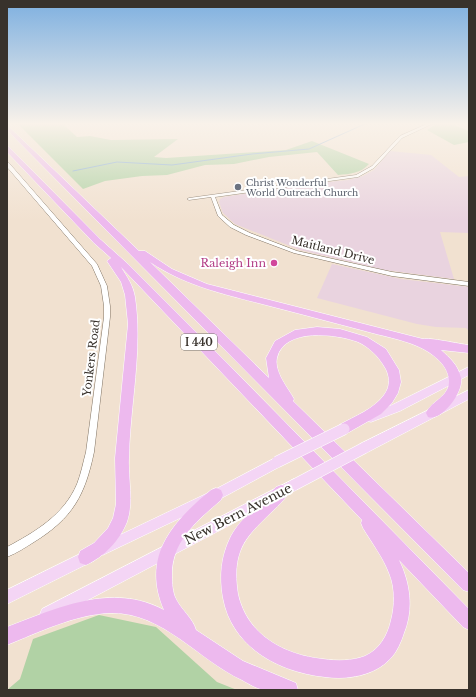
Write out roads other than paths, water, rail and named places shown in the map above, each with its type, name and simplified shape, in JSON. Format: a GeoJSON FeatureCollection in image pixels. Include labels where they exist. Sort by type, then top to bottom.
{"type":"FeatureCollection","features":[{"type":"Feature","properties":{"kind":"highway","name":"I 440"},"geometry":{"type":"LineString","coordinates":[[14,156],[97,241],[125,266],[469,621]]}},
{"type":"Feature","properties":{"kind":"highway","name":"I 440"},"geometry":{"type":"LineString","coordinates":[[37,156],[66,184],[117,238],[469,584]]}},
{"type":"Feature","properties":{"kind":"highway"},"geometry":{"type":"LineString","coordinates":[[117,238],[132,246],[161,268],[194,282],[234,294],[376,330],[443,346],[469,348]]}},
{"type":"Feature","properties":{"kind":"highway"},"geometry":{"type":"LineString","coordinates":[[86,557],[99,548],[110,536],[118,524],[122,512],[123,452],[133,324],[130,295],[126,282],[97,241]]}},
{"type":"Feature","properties":{"kind":"highway"},"geometry":{"type":"LineString","coordinates":[[376,330],[421,344],[434,350],[449,364],[455,378],[455,383],[450,396],[432,413]]}},
{"type":"Feature","properties":{"kind":"highway"},"geometry":{"type":"LineString","coordinates":[[306,424],[275,379],[272,365],[273,356],[282,341],[292,334],[306,331],[327,331],[350,335],[369,342],[382,351],[394,373],[394,387],[389,398],[372,413],[344,429]]}},
{"type":"Feature","properties":{"kind":"highway"},"geometry":{"type":"LineString","coordinates":[[287,489],[238,536],[228,570],[230,596],[239,620],[255,642],[276,655],[304,666],[319,669],[352,669],[363,666],[383,654],[393,639],[402,612],[398,575],[393,562],[355,502]]}},
{"type":"Feature","properties":{"kind":"highway"},"geometry":{"type":"LineString","coordinates":[[196,641],[177,615],[168,599],[164,571],[167,552],[176,534],[183,524],[216,495]]}},
{"type":"Feature","properties":{"kind":"highway"},"geometry":{"type":"LineString","coordinates":[[7,636],[83,609],[108,605],[120,605],[146,609],[159,615],[222,659],[261,679],[289,690]]}},
{"type":"Feature","properties":{"kind":"main road"},"geometry":{"type":"LineString","coordinates":[[7,597],[86,557],[216,495],[277,462],[344,429],[396,408],[469,371]]}},
{"type":"Feature","properties":{"kind":"main road","name":"New Bern Avenue"},"geometry":{"type":"LineString","coordinates":[[7,636],[469,394]]}},
{"type":"Feature","properties":{"kind":"street"},"geometry":{"type":"LineString","coordinates":[[189,199],[214,197],[296,183],[357,176],[373,167],[384,156]]}},
{"type":"Feature","properties":{"kind":"street","name":"Yonkers Road"},"geometry":{"type":"LineString","coordinates":[[7,164],[95,265],[104,286],[108,306],[90,452],[87,469],[80,489],[71,505],[61,517],[44,531],[7,552]]}},
{"type":"Feature","properties":{"kind":"street","name":"Maitland Drive"},"geometry":{"type":"LineString","coordinates":[[214,197],[220,216],[232,226],[248,234],[296,252],[392,274],[469,284]]}},
{"type":"Feature","properties":{"kind":"waterway"},"geometry":{"type":"LineString","coordinates":[[73,171],[117,162],[172,165],[241,156]]}},
{"type":"Feature","properties":{"kind":"place","name":"Christ Wonderful World Outreach Church"},"geometry":{"type":"Point","coordinates":[238,187]}},
{"type":"Feature","properties":{"kind":"place","name":"Raleigh Inn"},"geometry":{"type":"Point","coordinates":[274,263]}}]}
